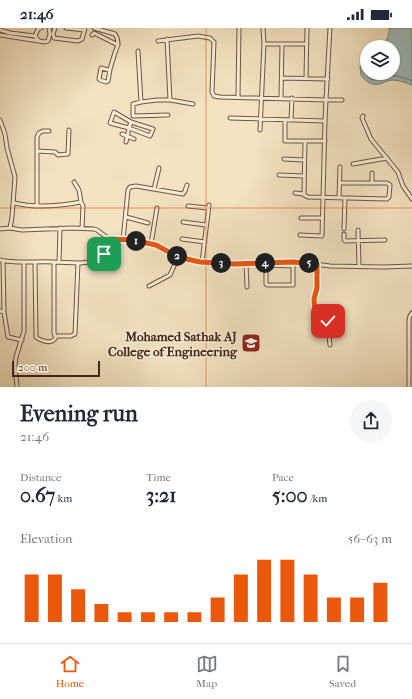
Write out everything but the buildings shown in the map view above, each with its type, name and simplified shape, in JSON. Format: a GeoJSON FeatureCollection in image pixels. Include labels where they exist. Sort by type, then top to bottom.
{"type":"FeatureCollection","features":[{"type":"Feature","properties":{"kind":"street"},"geometry":{"type":"LineString","coordinates":[[35,36],[39,28]]}},
{"type":"Feature","properties":{"kind":"street"},"geometry":{"type":"LineString","coordinates":[[0,35],[45,42],[48,41],[50,34],[49,28]]}},
{"type":"Feature","properties":{"kind":"street"},"geometry":{"type":"LineString","coordinates":[[56,28],[54,38],[78,41],[82,39],[84,29],[66,28]]}},
{"type":"Feature","properties":{"kind":"street"},"geometry":{"type":"LineString","coordinates":[[94,28],[115,34],[118,41],[108,81],[106,82],[99,79],[101,68],[110,70]]}},
{"type":"Feature","properties":{"kind":"street"},"geometry":{"type":"LineString","coordinates":[[238,97],[239,28]]}},
{"type":"Feature","properties":{"kind":"street"},"geometry":{"type":"LineString","coordinates":[[260,130],[264,44],[263,28]]}},
{"type":"Feature","properties":{"kind":"street"},"geometry":{"type":"LineString","coordinates":[[306,78],[307,28]]}},
{"type":"Feature","properties":{"kind":"street"},"geometry":{"type":"LineString","coordinates":[[300,235],[322,236],[325,121],[330,28]]}},
{"type":"Feature","properties":{"kind":"street"},"geometry":{"type":"LineString","coordinates":[[0,30],[10,33],[35,36],[39,41]]}},
{"type":"Feature","properties":{"kind":"street"},"geometry":{"type":"LineString","coordinates":[[92,35],[98,35],[118,45]]}},
{"type":"Feature","properties":{"kind":"street"},"geometry":{"type":"LineString","coordinates":[[158,41],[198,36],[210,38],[214,42],[212,92],[214,96],[342,100]]}},
{"type":"Feature","properties":{"kind":"street"},"geometry":{"type":"LineString","coordinates":[[167,39],[170,100]]}},
{"type":"Feature","properties":{"kind":"street"},"geometry":{"type":"LineString","coordinates":[[264,44],[307,44]]}},
{"type":"Feature","properties":{"kind":"street"},"geometry":{"type":"LineString","coordinates":[[282,44],[282,98]]}},
{"type":"Feature","properties":{"kind":"street"},"geometry":{"type":"LineString","coordinates":[[138,50],[142,102]]}},
{"type":"Feature","properties":{"kind":"street"},"geometry":{"type":"LineString","coordinates":[[282,78],[328,79]]}},
{"type":"Feature","properties":{"kind":"street"},"geometry":{"type":"LineString","coordinates":[[291,120],[292,98]]}},
{"type":"Feature","properties":{"kind":"street"},"geometry":{"type":"LineString","coordinates":[[126,142],[133,116],[133,104],[157,100],[170,100],[193,104]]}},
{"type":"Feature","properties":{"kind":"street"},"geometry":{"type":"LineString","coordinates":[[114,112],[131,122],[153,129],[150,136],[129,128],[110,123],[114,112]]}},
{"type":"Feature","properties":{"kind":"street"},"geometry":{"type":"LineString","coordinates":[[133,116],[168,115]]}},
{"type":"Feature","properties":{"kind":"street"},"geometry":{"type":"LineString","coordinates":[[364,116],[362,118],[363,122],[371,139],[398,172],[403,186],[412,199]]}},
{"type":"Feature","properties":{"kind":"street"},"geometry":{"type":"LineString","coordinates":[[230,118],[325,121]]}},
{"type":"Feature","properties":{"kind":"street"},"geometry":{"type":"LineString","coordinates":[[0,120],[6,134],[7,148],[15,177],[14,203],[10,228]]}},
{"type":"Feature","properties":{"kind":"street"},"geometry":{"type":"LineString","coordinates":[[285,120],[285,140],[325,141]]}},
{"type":"Feature","properties":{"kind":"street"},"geometry":{"type":"LineString","coordinates":[[37,151],[55,152],[58,155],[68,154],[69,130]]}},
{"type":"Feature","properties":{"kind":"street"},"geometry":{"type":"LineString","coordinates":[[37,205],[37,137],[38,134],[43,131],[49,131]]}},
{"type":"Feature","properties":{"kind":"street"},"geometry":{"type":"LineString","coordinates":[[122,134],[134,139]]}},
{"type":"Feature","properties":{"kind":"street"},"geometry":{"type":"LineString","coordinates":[[304,141],[304,194]]}},
{"type":"Feature","properties":{"kind":"street"},"geometry":{"type":"LineString","coordinates":[[352,164],[387,158]]}},
{"type":"Feature","properties":{"kind":"street"},"geometry":{"type":"LineString","coordinates":[[284,159],[304,160]]}},
{"type":"Feature","properties":{"kind":"street"},"geometry":{"type":"LineString","coordinates":[[154,189],[159,168]]}},
{"type":"Feature","properties":{"kind":"street"},"geometry":{"type":"LineString","coordinates":[[339,198],[340,168]]}},
{"type":"Feature","properties":{"kind":"street"},"geometry":{"type":"LineString","coordinates":[[372,173],[372,183]]}},
{"type":"Feature","properties":{"kind":"street"},"geometry":{"type":"LineString","coordinates":[[279,176],[304,176]]}},
{"type":"Feature","properties":{"kind":"street"},"geometry":{"type":"LineString","coordinates":[[74,182],[79,190],[83,206],[82,228]]}},
{"type":"Feature","properties":{"kind":"street"},"geometry":{"type":"LineString","coordinates":[[294,193],[304,194],[308,197],[323,198],[388,198],[389,184],[387,183],[340,183]]}},
{"type":"Feature","properties":{"kind":"street"},"geometry":{"type":"LineString","coordinates":[[123,240],[128,190],[130,188],[136,186],[183,194],[186,191],[187,185]]}},
{"type":"Feature","properties":{"kind":"street"},"geometry":{"type":"LineString","coordinates":[[344,229],[345,198]]}},
{"type":"Feature","properties":{"kind":"street"},"geometry":{"type":"LineString","coordinates":[[14,203],[27,205],[55,205],[82,202]]}},
{"type":"Feature","properties":{"kind":"street"},"geometry":{"type":"LineString","coordinates":[[188,206],[208,206],[202,262]]}},
{"type":"Feature","properties":{"kind":"street"},"geometry":{"type":"LineString","coordinates":[[151,244],[157,208]]}},
{"type":"Feature","properties":{"kind":"street"},"geometry":{"type":"LineString","coordinates":[[126,217],[148,223]]}},
{"type":"Feature","properties":{"kind":"street"},"geometry":{"type":"LineString","coordinates":[[301,218],[322,218]]}},
{"type":"Feature","properties":{"kind":"street"},"geometry":{"type":"LineString","coordinates":[[182,222],[206,225]]}},
{"type":"Feature","properties":{"kind":"street"},"geometry":{"type":"LineString","coordinates":[[59,262],[60,228]]}},
{"type":"Feature","properties":{"kind":"street"},"geometry":{"type":"LineString","coordinates":[[0,229],[94,229],[109,239],[132,240],[156,245],[178,257],[202,262],[234,264],[292,263],[330,266],[412,266]]}},
{"type":"Feature","properties":{"kind":"street"},"geometry":{"type":"LineString","coordinates":[[358,230],[359,266]]}},
{"type":"Feature","properties":{"kind":"street"},"geometry":{"type":"LineString","coordinates":[[344,234],[345,241],[385,240]]}},
{"type":"Feature","properties":{"kind":"street"},"geometry":{"type":"LineString","coordinates":[[22,340],[8,337],[2,311],[2,260],[24,263],[78,263],[93,261],[104,254],[108,247],[109,239]]}},
{"type":"Feature","properties":{"kind":"street"},"geometry":{"type":"LineString","coordinates":[[182,239],[205,242]]}},
{"type":"Feature","properties":{"kind":"street"},"geometry":{"type":"LineString","coordinates":[[149,286],[170,275],[174,269],[178,257]]}},
{"type":"Feature","properties":{"kind":"street"},"geometry":{"type":"LineString","coordinates":[[36,262],[36,337],[40,340],[50,342],[57,336]]}},
{"type":"Feature","properties":{"kind":"street"},"geometry":{"type":"LineString","coordinates":[[54,262],[54,333],[55,336],[57,336]]}},
{"type":"Feature","properties":{"kind":"street"},"geometry":{"type":"LineString","coordinates":[[17,387],[16,357],[24,331],[24,263]]}},
{"type":"Feature","properties":{"kind":"street"},"geometry":{"type":"LineString","coordinates":[[57,336],[72,336],[75,334],[78,263]]}},
{"type":"Feature","properties":{"kind":"street"},"geometry":{"type":"LineString","coordinates":[[246,263],[247,287]]}},
{"type":"Feature","properties":{"kind":"street"},"geometry":{"type":"LineString","coordinates":[[268,264],[266,266],[267,285],[294,285],[292,263]]}},
{"type":"Feature","properties":{"kind":"street"},"geometry":{"type":"LineString","coordinates":[[316,321],[314,299],[317,288],[317,264]]}},
{"type":"Feature","properties":{"kind":"street"},"geometry":{"type":"LineString","coordinates":[[315,312],[327,317],[330,345]]}},
{"type":"Feature","properties":{"kind":"street"},"geometry":{"type":"LineString","coordinates":[[409,387],[409,320],[412,313]]}},
{"type":"Feature","properties":{"kind":"water"},"geometry":{"type":"Polygon","coordinates":[[[389,28],[412,28],[412,85],[393,80],[400,80],[400,40],[386,40],[389,34],[389,28]]]}},
{"type":"Feature","properties":{"kind":"water"},"geometry":{"type":"Polygon","coordinates":[[[365,80],[393,80],[380,84],[372,84],[365,80]]]}},
{"type":"Feature","properties":{"kind":"place","name":"Mohamed Sathak AJ College of Engineering"},"geometry":{"type":"Point","coordinates":[251,343]}},
{"type":"Feature","properties":{"kind":"route"},"geometry":{"type":"LineString","coordinates":[[104,254],[107,251],[109,239],[132,240],[156,245],[178,257],[200,262],[234,264],[307,262],[317,264],[318,284],[314,299],[315,312],[327,317],[328,321]]}}]}
